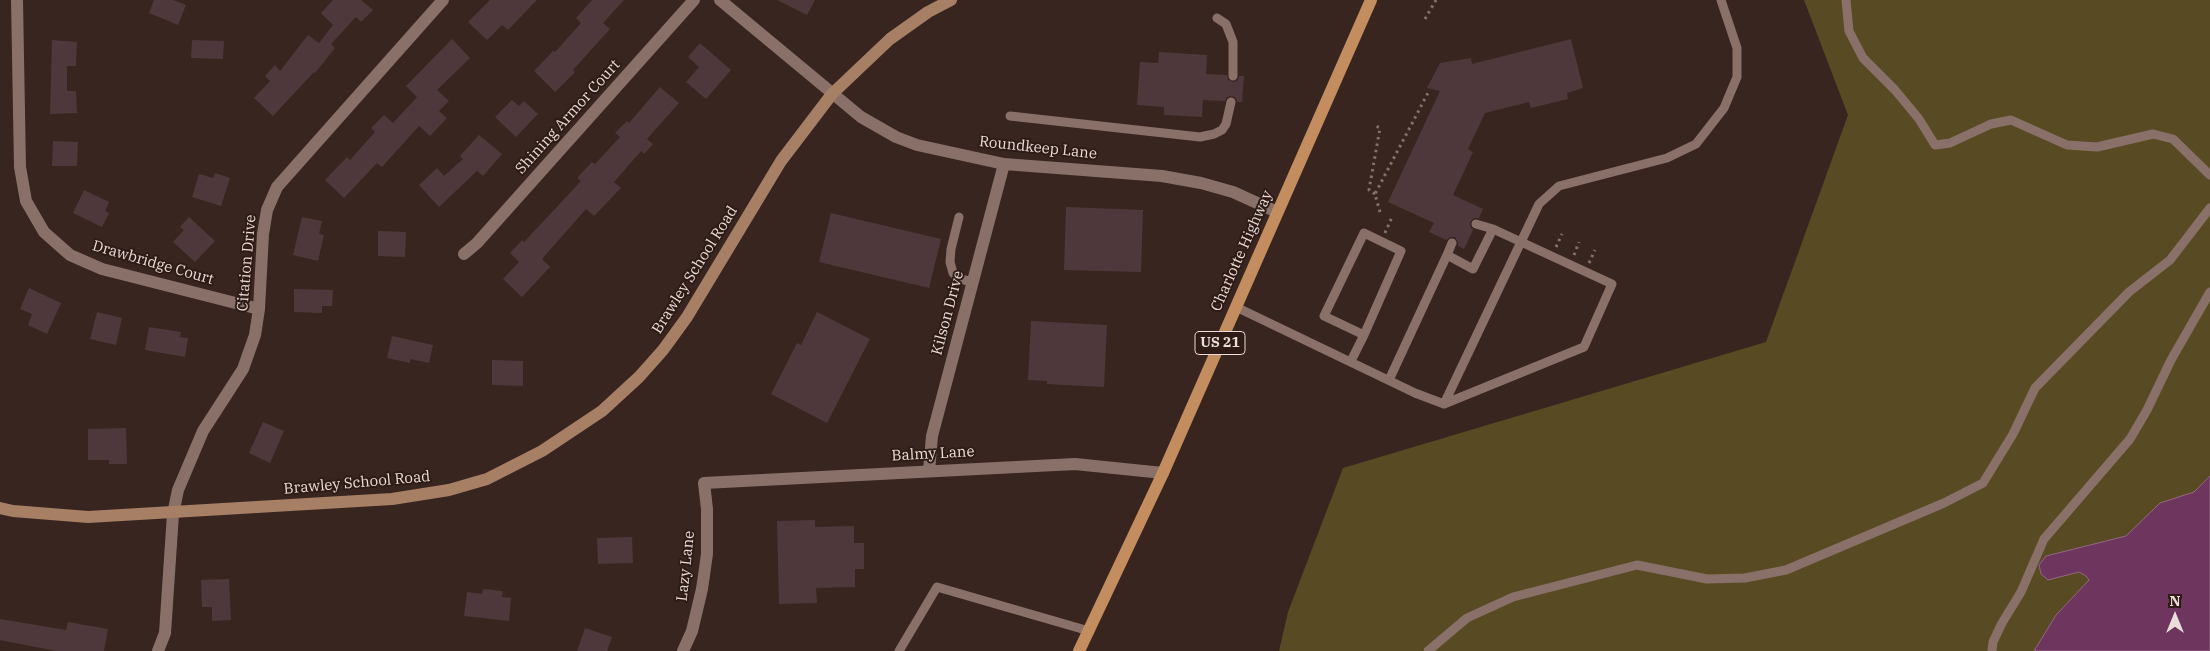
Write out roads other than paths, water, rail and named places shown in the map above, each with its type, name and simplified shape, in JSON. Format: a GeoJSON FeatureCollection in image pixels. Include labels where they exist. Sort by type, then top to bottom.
{"type":"FeatureCollection","features":[{"type":"Feature","properties":{"kind":"main road","name":"Brawley School Road"},"geometry":{"type":"LineString","coordinates":[[0,508],[14,511],[88,517],[173,514],[392,499],[449,490],[487,479],[542,451],[602,411],[639,377],[663,350],[687,317],[781,161],[832,94],[890,39],[928,12],[951,0]]}},
{"type":"Feature","properties":{"kind":"main road","name":"Charlotte Highway"},"geometry":{"type":"LineString","coordinates":[[1079,651],[1163,473],[1371,0]]}},
{"type":"Feature","properties":{"kind":"street","name":"Drawbridge Court"},"geometry":{"type":"LineString","coordinates":[[17,0],[20,167],[26,201],[44,232],[70,255],[102,270],[259,309]]}},
{"type":"Feature","properties":{"kind":"street","name":"Citation Drive"},"geometry":{"type":"LineString","coordinates":[[158,651],[165,632],[173,514],[178,490],[203,431],[243,368],[255,335],[259,309],[263,234],[268,210],[277,187],[443,0]]}},
{"type":"Feature","properties":{"kind":"street","name":"Shining Armor Court"},"geometry":{"type":"LineString","coordinates":[[464,254],[476,243],[694,0]]}},
{"type":"Feature","properties":{"kind":"street","name":"Roundkeep Lane"},"geometry":{"type":"LineString","coordinates":[[720,0],[861,117],[896,137],[938,151],[1004,164],[1162,176],[1202,183],[1233,192],[1277,212]]}},
{"type":"Feature","properties":{"kind":"street","name":"Kilson Drive"},"geometry":{"type":"LineString","coordinates":[[928,471],[932,436],[1004,164]]}},
{"type":"Feature","properties":{"kind":"street","name":"Balmy Lane"},"geometry":{"type":"LineString","coordinates":[[704,483],[1075,464],[1163,473]]}},
{"type":"Feature","properties":{"kind":"street","name":"Lazy Lane"},"geometry":{"type":"LineString","coordinates":[[683,651],[692,632],[704,580],[707,554],[707,509],[704,483]]}},
{"type":"Feature","properties":{"kind":"lane"},"geometry":{"type":"LineString","coordinates":[[1444,404],[1540,204],[1559,186],[1667,158],[1696,144],[1724,108],[1737,77],[1737,48],[1721,0]]}},
{"type":"Feature","properties":{"kind":"lane"},"geometry":{"type":"LineString","coordinates":[[1846,0],[1849,31],[1863,58],[1913,112],[1935,144],[1950,143],[1991,124],[2011,120],[2067,145],[2097,147],[2153,134],[2173,139],[2210,175]]}},
{"type":"Feature","properties":{"kind":"lane"},"geometry":{"type":"LineString","coordinates":[[1217,18],[1226,24],[1233,42],[1233,76]]}},
{"type":"Feature","properties":{"kind":"lane"},"geometry":{"type":"LineString","coordinates":[[1010,116],[1200,138],[1222,130],[1226,124],[1231,102]]}},
{"type":"Feature","properties":{"kind":"lane"},"geometry":{"type":"LineString","coordinates":[[1428,651],[1467,618],[1513,597],[1638,565],[1707,579],[1745,578],[1786,570],[1944,503],[1983,483],[2012,434],[2035,388],[2129,292],[2170,260],[2210,208]]}},
{"type":"Feature","properties":{"kind":"lane"},"geometry":{"type":"LineString","coordinates":[[959,217],[951,249],[950,262],[953,273],[960,279],[973,282]]}},
{"type":"Feature","properties":{"kind":"lane"},"geometry":{"type":"LineString","coordinates":[[1236,307],[1444,404],[1584,347],[1612,284],[1492,229],[1476,224]]}},
{"type":"Feature","properties":{"kind":"lane"},"geometry":{"type":"LineString","coordinates":[[1446,255],[1473,269],[1492,229]]}},
{"type":"Feature","properties":{"kind":"lane"},"geometry":{"type":"LineString","coordinates":[[1351,361],[1364,335],[1401,251],[1364,233],[1324,316],[1364,335]]}},
{"type":"Feature","properties":{"kind":"lane"},"geometry":{"type":"LineString","coordinates":[[1389,380],[1452,243]]}},
{"type":"Feature","properties":{"kind":"lane"},"geometry":{"type":"LineString","coordinates":[[1992,651],[1993,642],[2021,592],[2044,539],[2130,439],[2147,410],[2171,360],[2210,292]]}},
{"type":"Feature","properties":{"kind":"lane"},"geometry":{"type":"LineString","coordinates":[[899,651],[937,587],[1089,631]]}}]}
